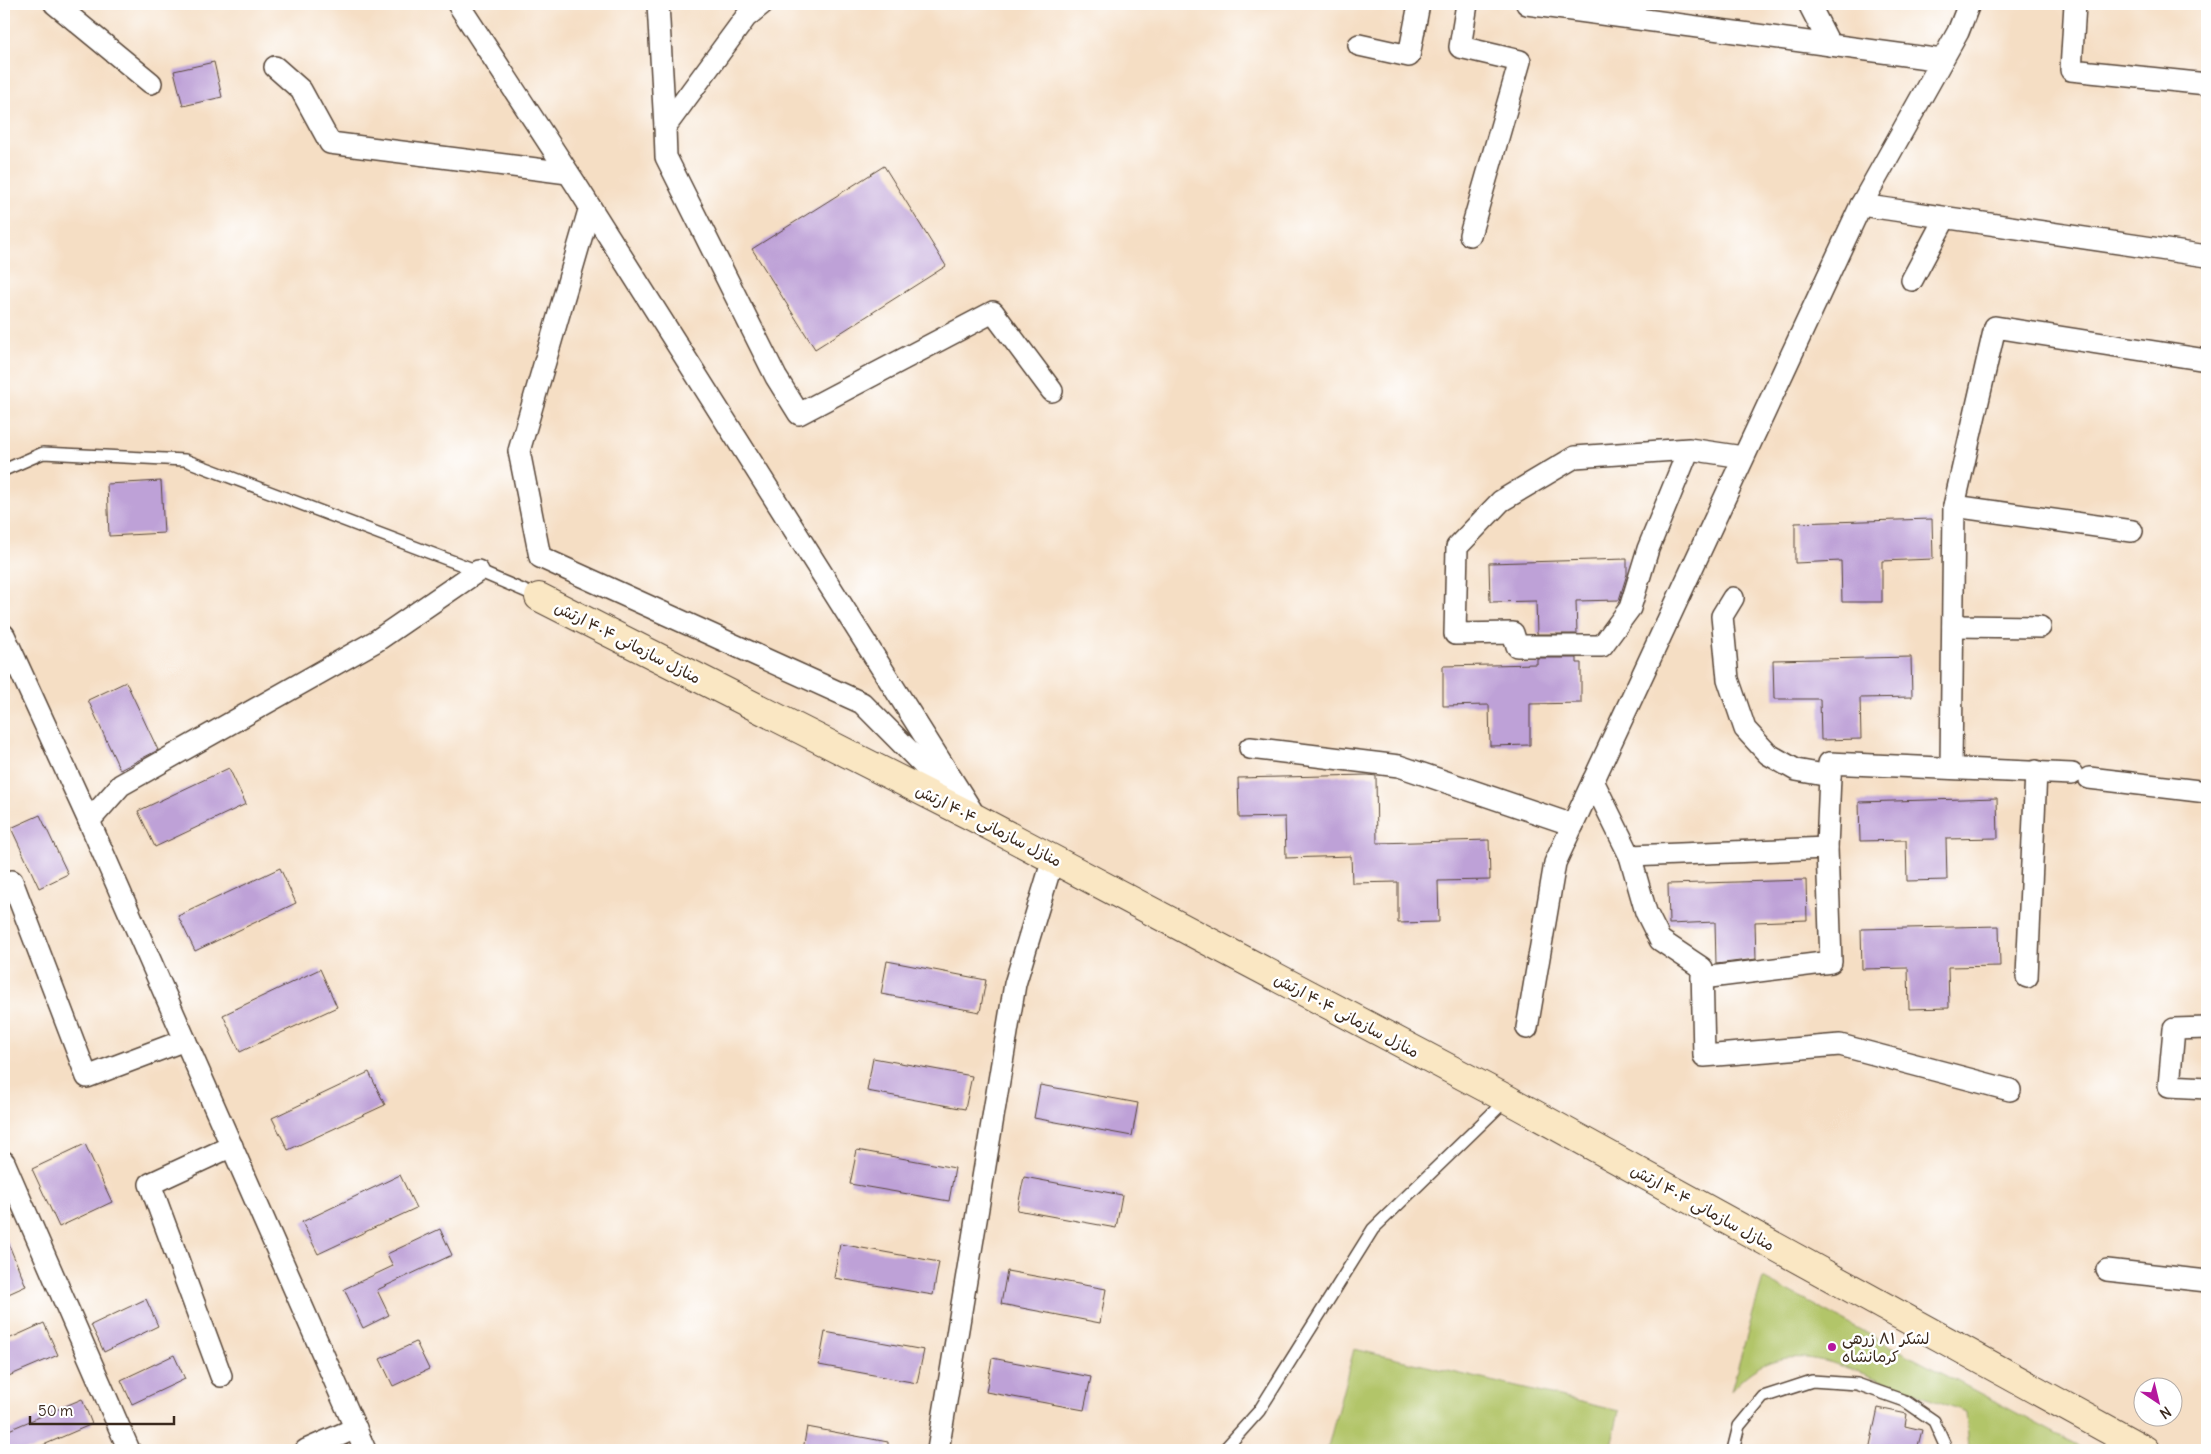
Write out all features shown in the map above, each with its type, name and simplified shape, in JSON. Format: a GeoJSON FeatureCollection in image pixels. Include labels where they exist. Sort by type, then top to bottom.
{"type":"FeatureCollection","features":[{"type":"Feature","properties":{"kind":"street"},"geometry":{"type":"LineString","coordinates":[[55,4],[151,83]]}},
{"type":"Feature","properties":{"kind":"street"},"geometry":{"type":"LineString","coordinates":[[458,4],[590,207],[977,819]]}},
{"type":"Feature","properties":{"kind":"street"},"geometry":{"type":"LineString","coordinates":[[658,4],[666,157],[776,377],[799,414],[993,312],[1052,391]]}},
{"type":"Feature","properties":{"kind":"street"},"geometry":{"type":"LineString","coordinates":[[665,127],[746,17],[762,4]]}},
{"type":"Feature","properties":{"kind":"street"},"geometry":{"type":"LineString","coordinates":[[1359,46],[1409,56],[1419,4]]}},
{"type":"Feature","properties":{"kind":"street"},"geometry":{"type":"LineString","coordinates":[[1467,4],[1460,47],[1520,61],[1470,235]]}},
{"type":"Feature","properties":{"kind":"street"},"geometry":{"type":"LineString","coordinates":[[1526,4],[1942,60]]}},
{"type":"Feature","properties":{"kind":"street"},"geometry":{"type":"LineString","coordinates":[[1809,4],[1830,45]]}},
{"type":"Feature","properties":{"kind":"street"},"geometry":{"type":"LineString","coordinates":[[1527,1028],[1555,862],[1861,205],[1958,32],[1969,4]]}},
{"type":"Feature","properties":{"kind":"street"},"geometry":{"type":"LineString","coordinates":[[2075,4],[2071,70],[2207,84]]}},
{"type":"Feature","properties":{"kind":"street"},"geometry":{"type":"LineString","coordinates":[[275,67],[301,90],[330,143],[568,173]]}},
{"type":"Feature","properties":{"kind":"street"},"geometry":{"type":"LineString","coordinates":[[1861,205],[2207,256]]}},
{"type":"Feature","properties":{"kind":"street"},"geometry":{"type":"LineString","coordinates":[[590,207],[518,451],[540,557],[862,703],[977,819]]}},
{"type":"Feature","properties":{"kind":"street"},"geometry":{"type":"LineString","coordinates":[[1912,280],[1945,218]]}},
{"type":"Feature","properties":{"kind":"street"},"geometry":{"type":"LineString","coordinates":[[1951,768],[1954,506],[1995,327],[2200,359]]}},
{"type":"Feature","properties":{"kind":"street"},"geometry":{"type":"LineString","coordinates":[[1689,449],[1648,549],[1630,608],[1602,646],[1517,646],[1513,633],[1455,634],[1457,547],[1501,501],[1575,457],[1689,449],[1743,457]]}},
{"type":"Feature","properties":{"kind":"street"},"geometry":{"type":"LineString","coordinates":[[1954,506],[2132,531]]}},
{"type":"Feature","properties":{"kind":"street"},"geometry":{"type":"LineString","coordinates":[[89,821],[121,785],[376,641],[478,571]]}},
{"type":"Feature","properties":{"kind":"street","name":"منازل سازمانی ۴۰۴ ارتش"},"geometry":{"type":"LineString","coordinates":[[539,596],[977,819],[1507,1099],[2145,1450]]}},
{"type":"Feature","properties":{"kind":"street"},"geometry":{"type":"LineString","coordinates":[[1733,598],[1722,616],[1728,679],[1745,729],[1768,754],[1796,770],[1830,776]]}},
{"type":"Feature","properties":{"kind":"street"},"geometry":{"type":"LineString","coordinates":[[1953,626],[2040,628]]}},
{"type":"Feature","properties":{"kind":"street"},"geometry":{"type":"LineString","coordinates":[[4,634],[89,821],[365,1450]]}},
{"type":"Feature","properties":{"kind":"street"},"geometry":{"type":"LineString","coordinates":[[1250,748],[1399,766],[1573,825]]}},
{"type":"Feature","properties":{"kind":"street"},"geometry":{"type":"LineString","coordinates":[[1702,978],[1831,962],[1827,848],[1829,764],[2036,771],[2207,792]]}},
{"type":"Feature","properties":{"kind":"street"},"geometry":{"type":"LineString","coordinates":[[2027,977],[2036,771]]}},
{"type":"Feature","properties":{"kind":"street"},"geometry":{"type":"LineString","coordinates":[[1593,781],[1630,856],[1646,912],[1660,940],[1702,968],[1704,1056],[1840,1045],[2010,1090]]}},
{"type":"Feature","properties":{"kind":"street"},"geometry":{"type":"LineString","coordinates":[[1630,856],[1827,848]]}},
{"type":"Feature","properties":{"kind":"street"},"geometry":{"type":"LineString","coordinates":[[938,1450],[1016,984],[1053,859]]}},
{"type":"Feature","properties":{"kind":"street"},"geometry":{"type":"LineString","coordinates":[[12,881],[86,1078],[185,1040]]}},
{"type":"Feature","properties":{"kind":"street"},"geometry":{"type":"LineString","coordinates":[[2207,1028],[2174,1029],[2169,1086],[2207,1088]]}},
{"type":"Feature","properties":{"kind":"street"},"geometry":{"type":"LineString","coordinates":[[222,1376],[150,1184],[232,1146]]}},
{"type":"Feature","properties":{"kind":"street"},"geometry":{"type":"LineString","coordinates":[[4,1162],[129,1450]]}},
{"type":"Feature","properties":{"kind":"street"},"geometry":{"type":"LineString","coordinates":[[2108,1270],[2207,1281]]}},
{"type":"Feature","properties":{"kind":"street"},"geometry":{"type":"LineString","coordinates":[[306,1450],[356,1428]]}},
{"type":"Feature","properties":{"kind":"lane"},"geometry":{"type":"LineString","coordinates":[[4,470],[43,453],[185,460],[539,596]]}},
{"type":"Feature","properties":{"kind":"lane"},"geometry":{"type":"LineString","coordinates":[[1224,1450],[1259,1411],[1374,1230],[1507,1099]]}},
{"type":"Feature","properties":{"kind":"lane"},"geometry":{"type":"LineString","coordinates":[[1733,1450],[1739,1426],[1763,1396],[1812,1381],[1857,1384],[1905,1401],[1934,1421],[1947,1450]]}},
{"type":"Feature","properties":{"kind":"green space"},"geometry":{"type":"Polygon","coordinates":[[[1763,1278],[2086,1450],[1969,1450],[1966,1412],[1860,1372],[1820,1360],[1783,1359],[1765,1364],[1748,1374],[1731,1391],[1763,1278]]]}},
{"type":"Feature","properties":{"kind":"green space"},"geometry":{"type":"Polygon","coordinates":[[[1354,1349],[1619,1411],[1610,1450],[1327,1450],[1354,1349]]]}},
{"type":"Feature","properties":{"kind":"building"},"geometry":{"type":"Polygon","coordinates":[[[214,62],[222,97],[183,106],[174,71],[214,62]]]}},
{"type":"Feature","properties":{"kind":"building"},"geometry":{"type":"Polygon","coordinates":[[[884,166],[946,266],[815,349],[752,249],[884,166]]]}},
{"type":"Feature","properties":{"kind":"building"},"geometry":{"type":"Polygon","coordinates":[[[161,481],[164,533],[109,536],[107,484],[161,481]]]}},
{"type":"Feature","properties":{"kind":"building"},"geometry":{"type":"Polygon","coordinates":[[[1932,519],[1933,559],[1882,561],[1882,602],[1842,602],[1841,561],[1795,563],[1795,523],[1932,519]]]}},
{"type":"Feature","properties":{"kind":"building"},"geometry":{"type":"Polygon","coordinates":[[[1627,559],[1627,574],[1619,600],[1576,601],[1577,634],[1537,634],[1536,601],[1490,602],[1489,563],[1627,559]]]}},
{"type":"Feature","properties":{"kind":"building"},"geometry":{"type":"Polygon","coordinates":[[[1911,657],[1912,697],[1860,698],[1861,739],[1821,740],[1820,699],[1774,699],[1773,660],[1911,657]]]}},
{"type":"Feature","properties":{"kind":"building"},"geometry":{"type":"Polygon","coordinates":[[[1537,658],[1577,658],[1577,663],[1581,663],[1581,703],[1530,704],[1530,745],[1490,746],[1489,705],[1443,706],[1443,666],[1537,664],[1537,658]]]}},
{"type":"Feature","properties":{"kind":"building"},"geometry":{"type":"Polygon","coordinates":[[[126,682],[158,750],[120,770],[88,700],[126,682]]]}},
{"type":"Feature","properties":{"kind":"building"},"geometry":{"type":"Polygon","coordinates":[[[229,768],[246,804],[155,847],[138,811],[229,768]]]}},
{"type":"Feature","properties":{"kind":"building"},"geometry":{"type":"Polygon","coordinates":[[[1376,776],[1377,843],[1489,840],[1490,880],[1438,881],[1439,922],[1398,923],[1398,882],[1352,883],[1351,856],[1286,858],[1285,817],[1239,818],[1238,778],[1376,776]]]}},
{"type":"Feature","properties":{"kind":"building"},"geometry":{"type":"Polygon","coordinates":[[[1997,798],[1998,838],[1946,839],[1947,880],[1907,881],[1906,840],[1860,841],[1859,802],[1997,798]]]}},
{"type":"Feature","properties":{"kind":"building"},"geometry":{"type":"Polygon","coordinates":[[[40,815],[68,874],[39,888],[11,828],[40,815]]]}},
{"type":"Feature","properties":{"kind":"building"},"geometry":{"type":"Polygon","coordinates":[[[280,868],[296,903],[195,951],[178,916],[280,868]]]}},
{"type":"Feature","properties":{"kind":"building"},"geometry":{"type":"Polygon","coordinates":[[[1806,880],[1807,920],[1755,922],[1756,959],[1716,964],[1715,922],[1669,924],[1668,884],[1806,880]]]}},
{"type":"Feature","properties":{"kind":"building"},"geometry":{"type":"Polygon","coordinates":[[[1999,926],[2000,966],[1948,967],[1949,1008],[1909,1009],[1908,968],[1862,969],[1861,929],[1999,926]]]}},
{"type":"Feature","properties":{"kind":"building"},"geometry":{"type":"Polygon","coordinates":[[[887,961],[986,980],[980,1012],[881,994],[887,961]]]}},
{"type":"Feature","properties":{"kind":"building"},"geometry":{"type":"Polygon","coordinates":[[[320,969],[337,1007],[240,1052],[223,1015],[320,969]]]}},
{"type":"Feature","properties":{"kind":"building"},"geometry":{"type":"Polygon","coordinates":[[[873,1058],[972,1076],[965,1109],[867,1091],[873,1058]]]}},
{"type":"Feature","properties":{"kind":"building"},"geometry":{"type":"Polygon","coordinates":[[[369,1072],[385,1105],[288,1150],[272,1118],[369,1072]]]}},
{"type":"Feature","properties":{"kind":"building"},"geometry":{"type":"Polygon","coordinates":[[[1040,1085],[1138,1103],[1132,1136],[1034,1118],[1040,1085]]]}},
{"type":"Feature","properties":{"kind":"building"},"geometry":{"type":"Polygon","coordinates":[[[85,1144],[112,1202],[59,1227],[32,1169],[85,1144]]]}},
{"type":"Feature","properties":{"kind":"building"},"geometry":{"type":"Polygon","coordinates":[[[857,1150],[955,1168],[949,1201],[850,1184],[857,1150]]]}},
{"type":"Feature","properties":{"kind":"building"},"geometry":{"type":"Polygon","coordinates":[[[400,1175],[416,1208],[318,1254],[302,1222],[400,1175]]]}},
{"type":"Feature","properties":{"kind":"building"},"geometry":{"type":"Polygon","coordinates":[[[1024,1177],[1122,1195],[1116,1228],[1017,1210],[1024,1177]]]}},
{"type":"Feature","properties":{"kind":"building"},"geometry":{"type":"Polygon","coordinates":[[[440,1229],[452,1255],[377,1290],[389,1315],[363,1328],[344,1289],[393,1266],[387,1254],[440,1229]]]}},
{"type":"Feature","properties":{"kind":"building"},"geometry":{"type":"Polygon","coordinates":[[[4,1233],[26,1286],[4,1296],[4,1233]]]}},
{"type":"Feature","properties":{"kind":"building"},"geometry":{"type":"Polygon","coordinates":[[[840,1244],[939,1262],[933,1295],[834,1278],[840,1244]]]}},
{"type":"Feature","properties":{"kind":"building"},"geometry":{"type":"Polygon","coordinates":[[[1007,1271],[1106,1289],[1100,1323],[1001,1304],[1007,1271]]]}},
{"type":"Feature","properties":{"kind":"building"},"geometry":{"type":"Polygon","coordinates":[[[146,1299],[158,1326],[104,1352],[91,1325],[146,1299]]]}},
{"type":"Feature","properties":{"kind":"building"},"geometry":{"type":"Polygon","coordinates":[[[44,1323],[58,1355],[4,1378],[4,1341],[44,1323]]]}},
{"type":"Feature","properties":{"kind":"building"},"geometry":{"type":"Polygon","coordinates":[[[825,1332],[924,1350],[917,1383],[819,1365],[825,1332]]]}},
{"type":"Feature","properties":{"kind":"building"},"geometry":{"type":"Polygon","coordinates":[[[416,1342],[429,1369],[393,1386],[380,1359],[416,1342]]]}},
{"type":"Feature","properties":{"kind":"building"},"geometry":{"type":"Polygon","coordinates":[[[174,1355],[185,1379],[132,1404],[121,1380],[174,1355]]]}},
{"type":"Feature","properties":{"kind":"building"},"geometry":{"type":"Polygon","coordinates":[[[992,1358],[1091,1377],[1084,1410],[986,1392],[992,1358]]]}},
{"type":"Feature","properties":{"kind":"building"},"geometry":{"type":"Polygon","coordinates":[[[82,1399],[92,1424],[32,1450],[4,1450],[4,1432],[82,1399]]]}},
{"type":"Feature","properties":{"kind":"building"},"geometry":{"type":"Polygon","coordinates":[[[1878,1408],[1907,1414],[1905,1426],[1922,1430],[1917,1450],[1869,1450],[1878,1408]]]}},
{"type":"Feature","properties":{"kind":"building"},"geometry":{"type":"Polygon","coordinates":[[[807,1427],[888,1442],[888,1450],[803,1450],[807,1427]]]}},
{"type":"Feature","properties":{"kind":"place","name":"لشکر ۸۱ زرهی کرمانشاه"},"geometry":{"type":"Point","coordinates":[1832,1347]}}]}
